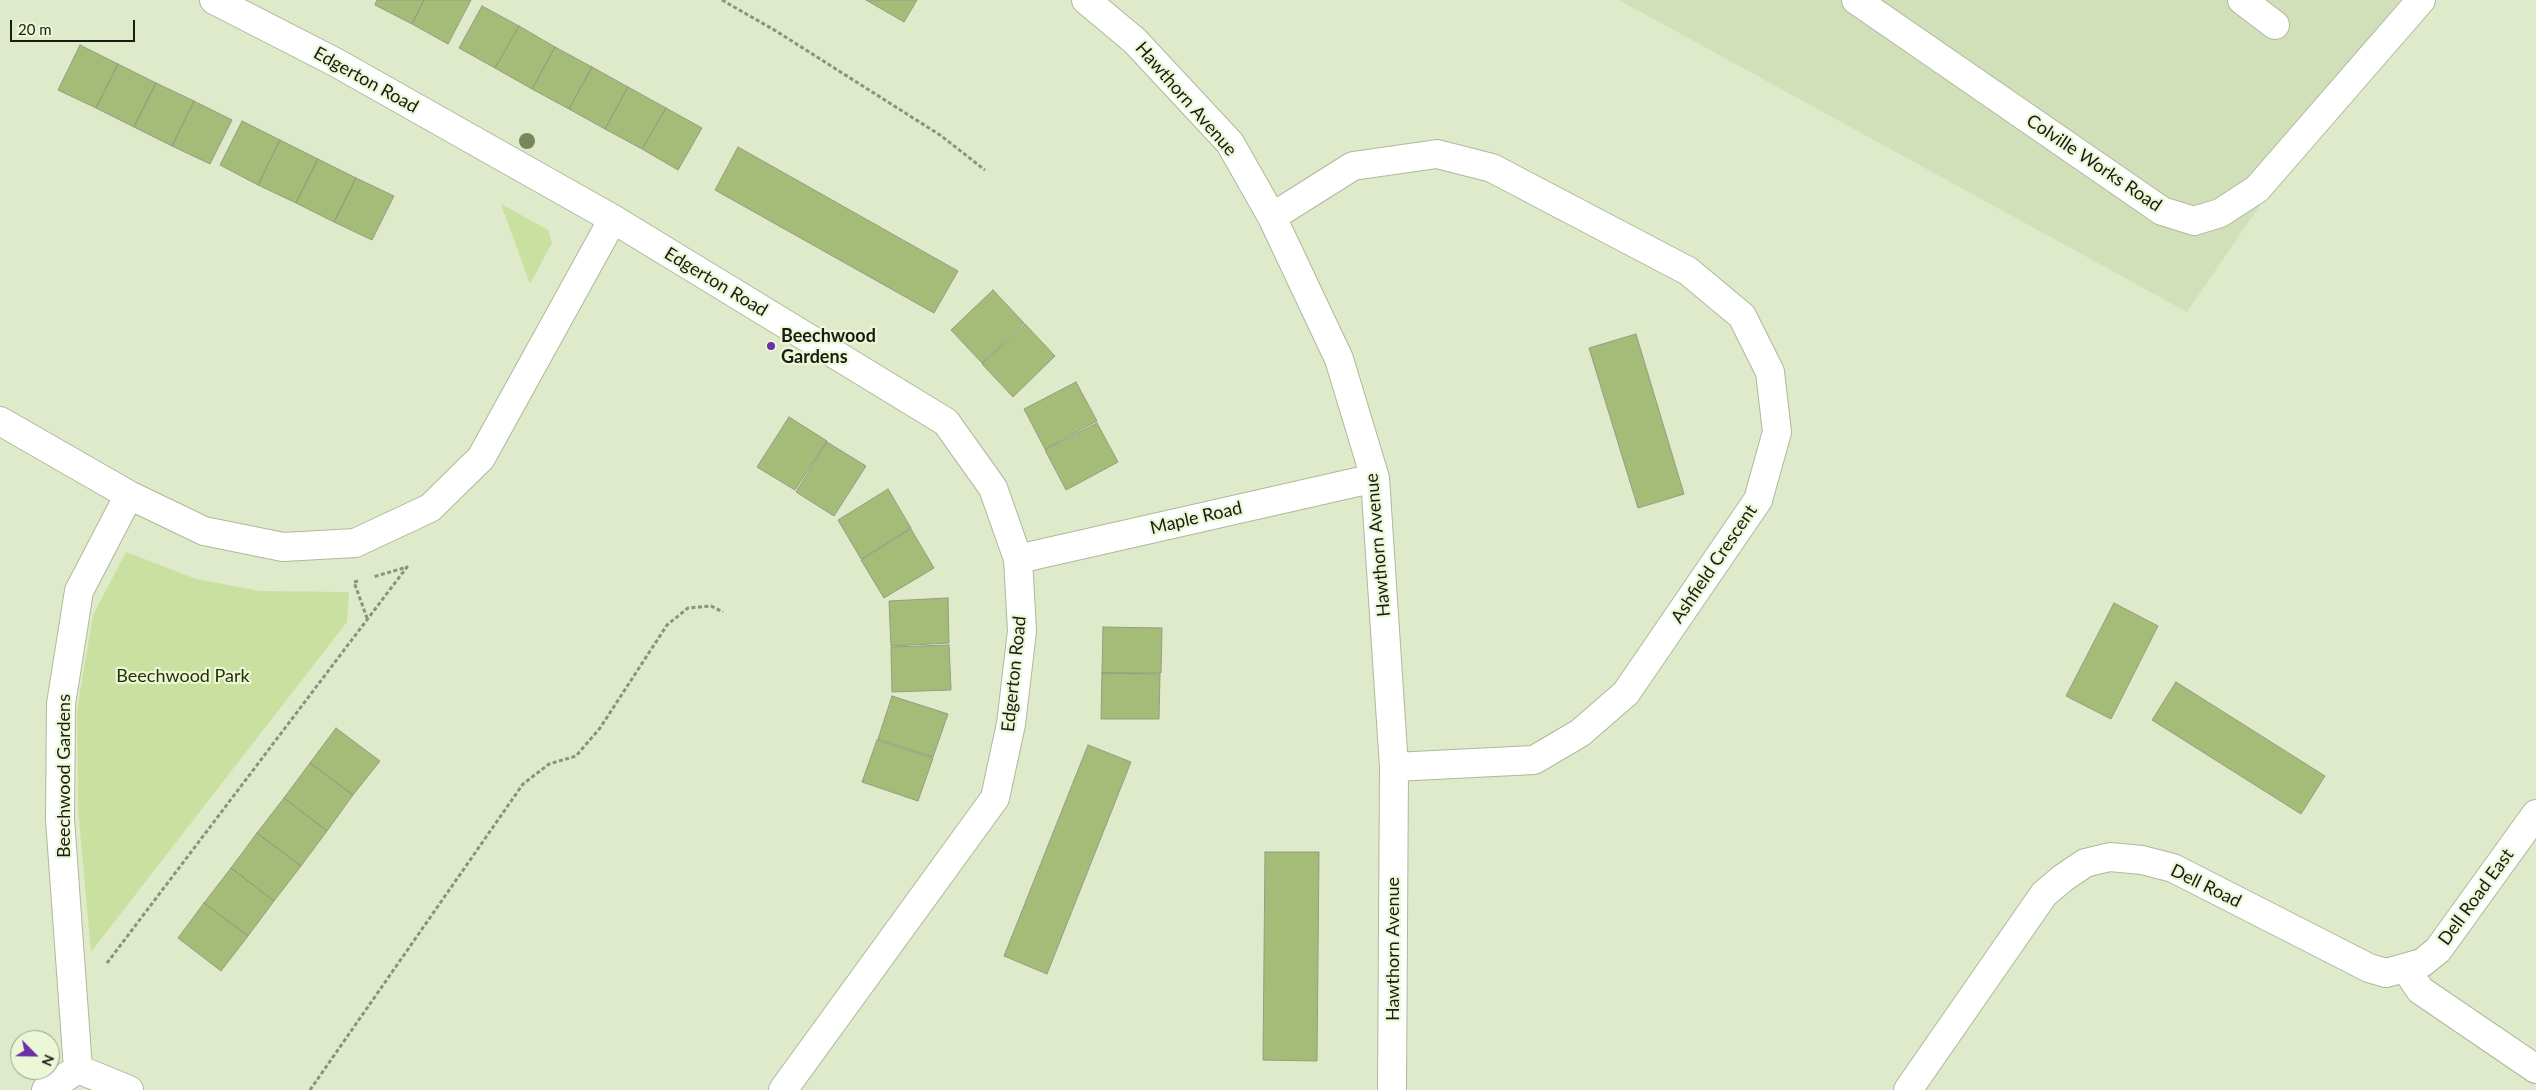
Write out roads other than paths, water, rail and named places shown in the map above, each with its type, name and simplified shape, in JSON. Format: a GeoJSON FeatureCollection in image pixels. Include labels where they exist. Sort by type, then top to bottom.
{"type":"FeatureCollection","features":[{"type":"Feature","properties":{"kind":"street","name":"Edgerton Road"},"geometry":{"type":"LineString","coordinates":[[214,0],[335,62],[613,219],[946,422],[993,488],[1018,559],[1022,631],[1011,724],[995,798],[783,1090]]}},
{"type":"Feature","properties":{"kind":"street","name":"Hawthorn Avenue"},"geometry":{"type":"LineString","coordinates":[[1086,0],[1135,41],[1230,143],[1272,217],[1339,359],[1375,478],[1394,767],[1392,1090]]}},
{"type":"Feature","properties":{"kind":"street","name":"Colville Works Road"},"geometry":{"type":"LineString","coordinates":[[1856,0],[2162,212],[2194,220],[2220,214],[2257,189],[2421,0]]}},
{"type":"Feature","properties":{"kind":"street"},"geometry":{"type":"LineString","coordinates":[[2242,0],[2275,25]]}},
{"type":"Feature","properties":{"kind":"street","name":"Ashfield Crescent"},"geometry":{"type":"LineString","coordinates":[[1272,217],[1353,166],[1437,154],[1492,168],[1688,271],[1742,316],[1770,372],[1777,432],[1758,500],[1626,692],[1580,733],[1534,760],[1394,767]]}},
{"type":"Feature","properties":{"kind":"street"},"geometry":{"type":"LineString","coordinates":[[0,421],[129,495],[204,531],[283,547],[355,543],[430,508],[480,458],[613,219]]}},
{"type":"Feature","properties":{"kind":"street","name":"Maple Road"},"geometry":{"type":"LineString","coordinates":[[1018,559],[1375,478]]}},
{"type":"Feature","properties":{"kind":"street","name":"Beechwood Gardens"},"geometry":{"type":"LineString","coordinates":[[78,1070],[60,820],[61,704],[78,591],[129,495]]}},
{"type":"Feature","properties":{"kind":"street","name":"Dell Road East"},"geometry":{"type":"LineString","coordinates":[[2406,969],[2422,963],[2438,950],[2536,814]]}},
{"type":"Feature","properties":{"kind":"street","name":"Dell Road"},"geometry":{"type":"LineString","coordinates":[[1908,1090],[2044,894],[2063,878],[2085,864],[2110,857],[2142,860],[2173,868],[2369,968],[2386,973],[2406,969]]}},
{"type":"Feature","properties":{"kind":"street"},"geometry":{"type":"LineString","coordinates":[[2406,969],[2420,990],[2536,1069]]}},
{"type":"Feature","properties":{"kind":"street"},"geometry":{"type":"LineString","coordinates":[[46,1090],[78,1070],[129,1090]]}},
{"type":"Feature","properties":{"kind":"place","name":"Beechwood Gardens"},"geometry":{"type":"Point","coordinates":[771,346]}},
{"type":"Feature","properties":{"kind":"park label","name":"Beechwood Park"},"geometry":{"type":"Point","coordinates":[183,676]}}]}
